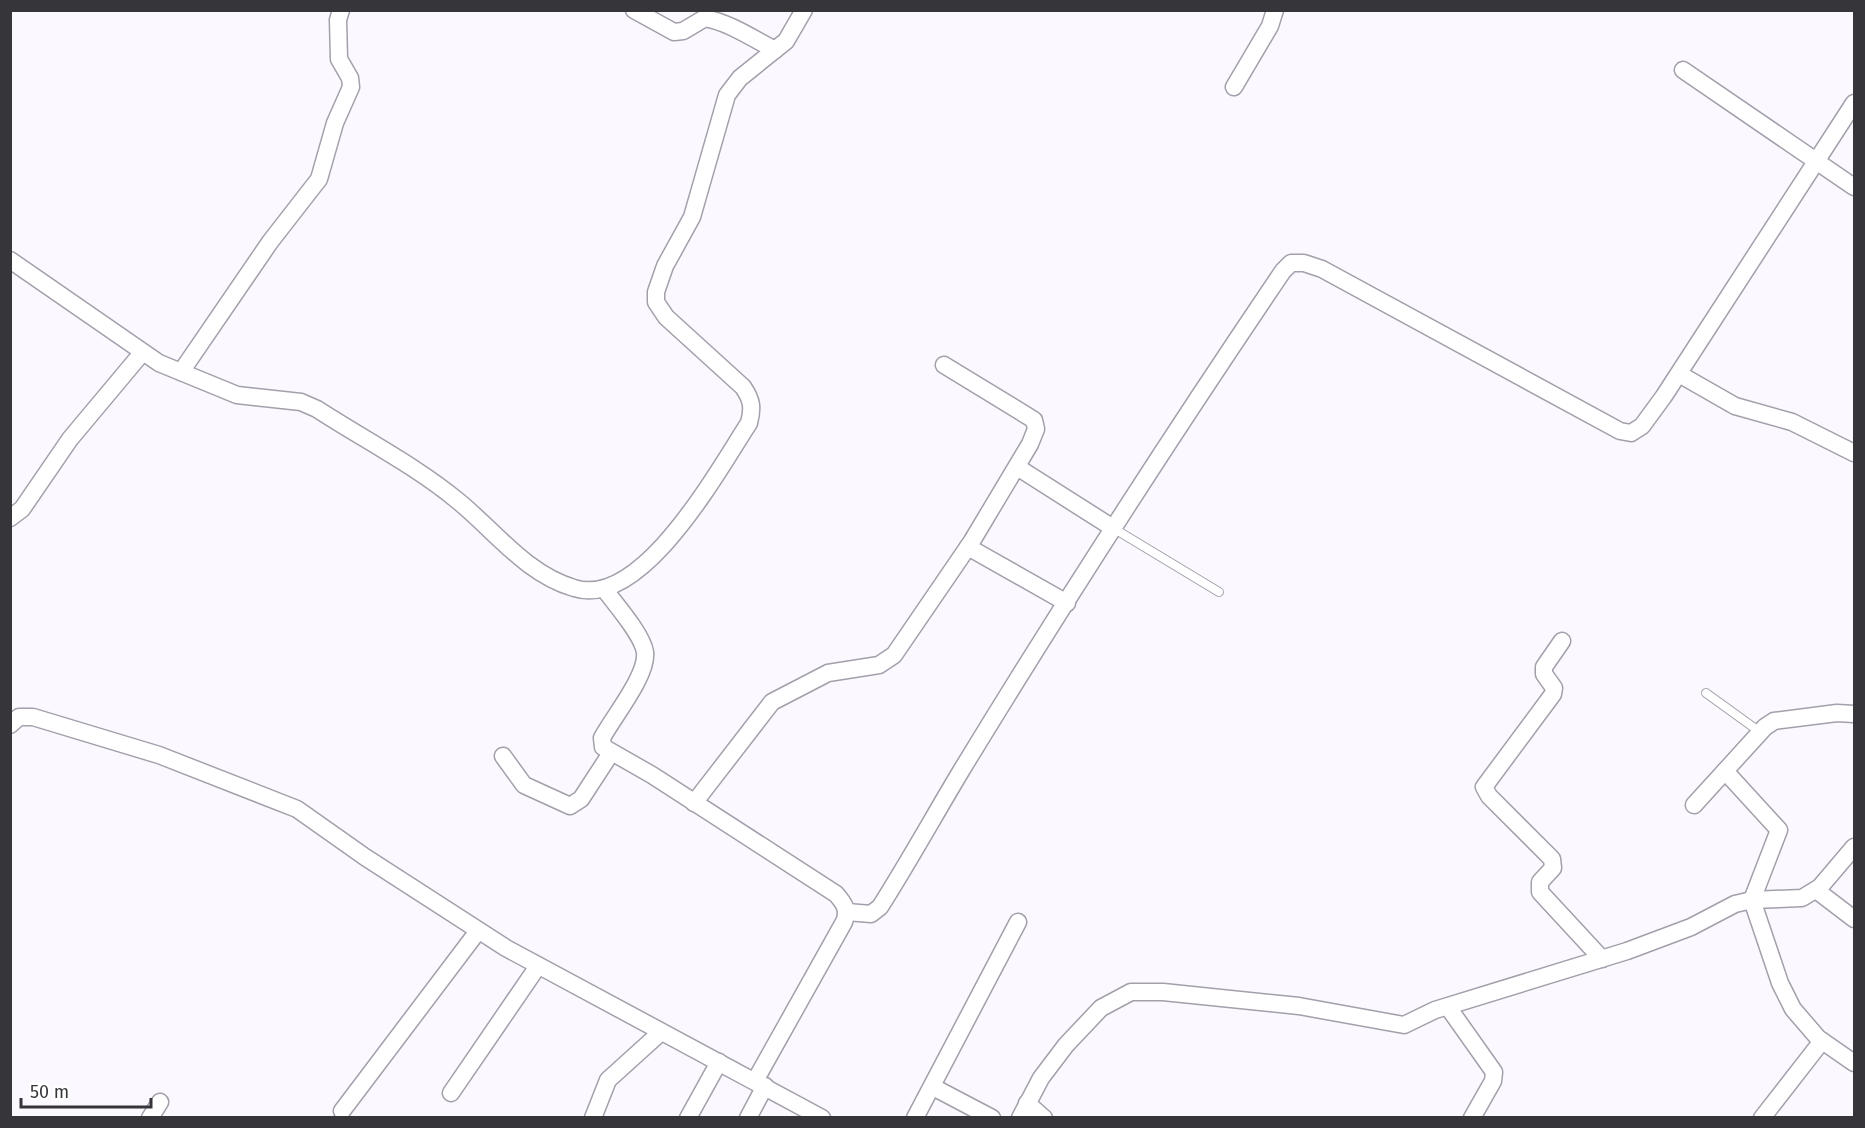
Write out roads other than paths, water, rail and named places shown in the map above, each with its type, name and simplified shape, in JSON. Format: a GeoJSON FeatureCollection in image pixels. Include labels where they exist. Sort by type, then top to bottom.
{"type":"FeatureCollection","features":[{"type":"Feature","properties":{"kind":"street"},"geometry":{"type":"LineString","coordinates":[[181,372],[270,242],[320,179],[335,123],[351,87],[350,78],[339,59],[340,10]]}},
{"type":"Feature","properties":{"kind":"street"},"geometry":{"type":"LineString","coordinates":[[634,10],[674,32],[683,31],[701,15],[733,27],[775,50]]}},
{"type":"Feature","properties":{"kind":"street"},"geometry":{"type":"LineString","coordinates":[[10,260],[142,353],[181,372],[237,395],[301,402],[317,409],[458,501],[510,549],[545,575],[573,588],[593,592],[605,590],[620,583],[639,569],[680,525],[749,423],[752,409],[751,397],[666,317],[656,303],[656,292],[665,266],[692,217],[727,95],[740,78],[791,34],[804,10]]}},
{"type":"Feature","properties":{"kind":"street"},"geometry":{"type":"LineString","coordinates":[[1234,87],[1270,26],[1275,10]]}},
{"type":"Feature","properties":{"kind":"street"},"geometry":{"type":"LineString","coordinates":[[1683,70],[1854,187]]}},
{"type":"Feature","properties":{"kind":"street"},"geometry":{"type":"LineString","coordinates":[[847,912],[871,914],[880,908],[962,770],[1113,528],[1220,363],[1282,271],[1291,263],[1304,263],[1322,269],[1620,431],[1631,433],[1642,426],[1679,374],[1854,102]]}},
{"type":"Feature","properties":{"kind":"street"},"geometry":{"type":"LineString","coordinates":[[10,518],[22,509],[70,439],[142,353]]}},
{"type":"Feature","properties":{"kind":"street"},"geometry":{"type":"LineString","coordinates":[[694,803],[772,702],[828,673],[865,669],[879,665],[894,655],[968,547],[1035,435],[1034,420],[944,365]]}},
{"type":"Feature","properties":{"kind":"street"},"geometry":{"type":"LineString","coordinates":[[1679,374],[1735,406],[1792,422],[1854,453]]}},
{"type":"Feature","properties":{"kind":"street"},"geometry":{"type":"LineString","coordinates":[[1017,466],[1113,528]]}},
{"type":"Feature","properties":{"kind":"street"},"geometry":{"type":"LineString","coordinates":[[968,547],[1067,603]]}},
{"type":"Feature","properties":{"kind":"street"},"geometry":{"type":"LineString","coordinates":[[605,590],[638,636],[645,652],[641,671],[602,738],[603,747],[836,894],[847,912]]}},
{"type":"Feature","properties":{"kind":"street"},"geometry":{"type":"LineString","coordinates":[[1563,641],[1544,667],[1544,674],[1554,688],[1553,694],[1484,787],[1489,796],[1552,859],[1553,868],[1540,882],[1540,892],[1602,959]]}},
{"type":"Feature","properties":{"kind":"street"},"geometry":{"type":"LineString","coordinates":[[1694,805],[1760,732],[1774,721],[1837,713],[1854,714]]}},
{"type":"Feature","properties":{"kind":"street"},"geometry":{"type":"LineString","coordinates":[[10,724],[19,717],[33,717],[159,755],[283,803],[322,826],[478,931],[660,1033],[822,1118]]}},
{"type":"Feature","properties":{"kind":"street"},"geometry":{"type":"LineString","coordinates":[[503,756],[524,785],[570,806],[581,799],[611,753]]}},
{"type":"Feature","properties":{"kind":"street"},"geometry":{"type":"LineString","coordinates":[[1725,771],[1779,830],[1752,900],[1780,983],[1798,1015],[1822,1041],[1854,1063]]}},
{"type":"Feature","properties":{"kind":"street"},"geometry":{"type":"LineString","coordinates":[[1044,1118],[1024,1110],[1051,1063],[1101,1008],[1131,992],[1163,992],[1299,1006],[1399,1026],[1448,1007],[1602,959],[1691,927],[1725,908],[1752,900],[1802,898],[1816,890],[1854,847]]}},
{"type":"Feature","properties":{"kind":"street"},"geometry":{"type":"LineString","coordinates":[[1816,890],[1854,919]]}},
{"type":"Feature","properties":{"kind":"street"},"geometry":{"type":"LineString","coordinates":[[748,1118],[760,1084],[847,912]]}},
{"type":"Feature","properties":{"kind":"street"},"geometry":{"type":"LineString","coordinates":[[915,1118],[1018,922]]}},
{"type":"Feature","properties":{"kind":"street"},"geometry":{"type":"LineString","coordinates":[[342,1111],[478,931]]}},
{"type":"Feature","properties":{"kind":"street"},"geometry":{"type":"LineString","coordinates":[[451,1093],[538,966]]}},
{"type":"Feature","properties":{"kind":"street"},"geometry":{"type":"LineString","coordinates":[[1448,1007],[1494,1072],[1493,1081],[1472,1118]]}},
{"type":"Feature","properties":{"kind":"street"},"geometry":{"type":"LineString","coordinates":[[593,1118],[609,1080],[660,1033]]}},
{"type":"Feature","properties":{"kind":"street"},"geometry":{"type":"LineString","coordinates":[[1762,1118],[1822,1041]]}},
{"type":"Feature","properties":{"kind":"street"},"geometry":{"type":"LineString","coordinates":[[688,1118],[719,1062]]}},
{"type":"Feature","properties":{"kind":"street"},"geometry":{"type":"LineString","coordinates":[[933,1087],[992,1118]]}},
{"type":"Feature","properties":{"kind":"street"},"geometry":{"type":"LineString","coordinates":[[150,1118],[160,1102]]}},
{"type":"Feature","properties":{"kind":"lane"},"geometry":{"type":"LineString","coordinates":[[1113,528],[1219,592]]}},
{"type":"Feature","properties":{"kind":"lane"},"geometry":{"type":"LineString","coordinates":[[1706,693],[1760,732]]}}]}
